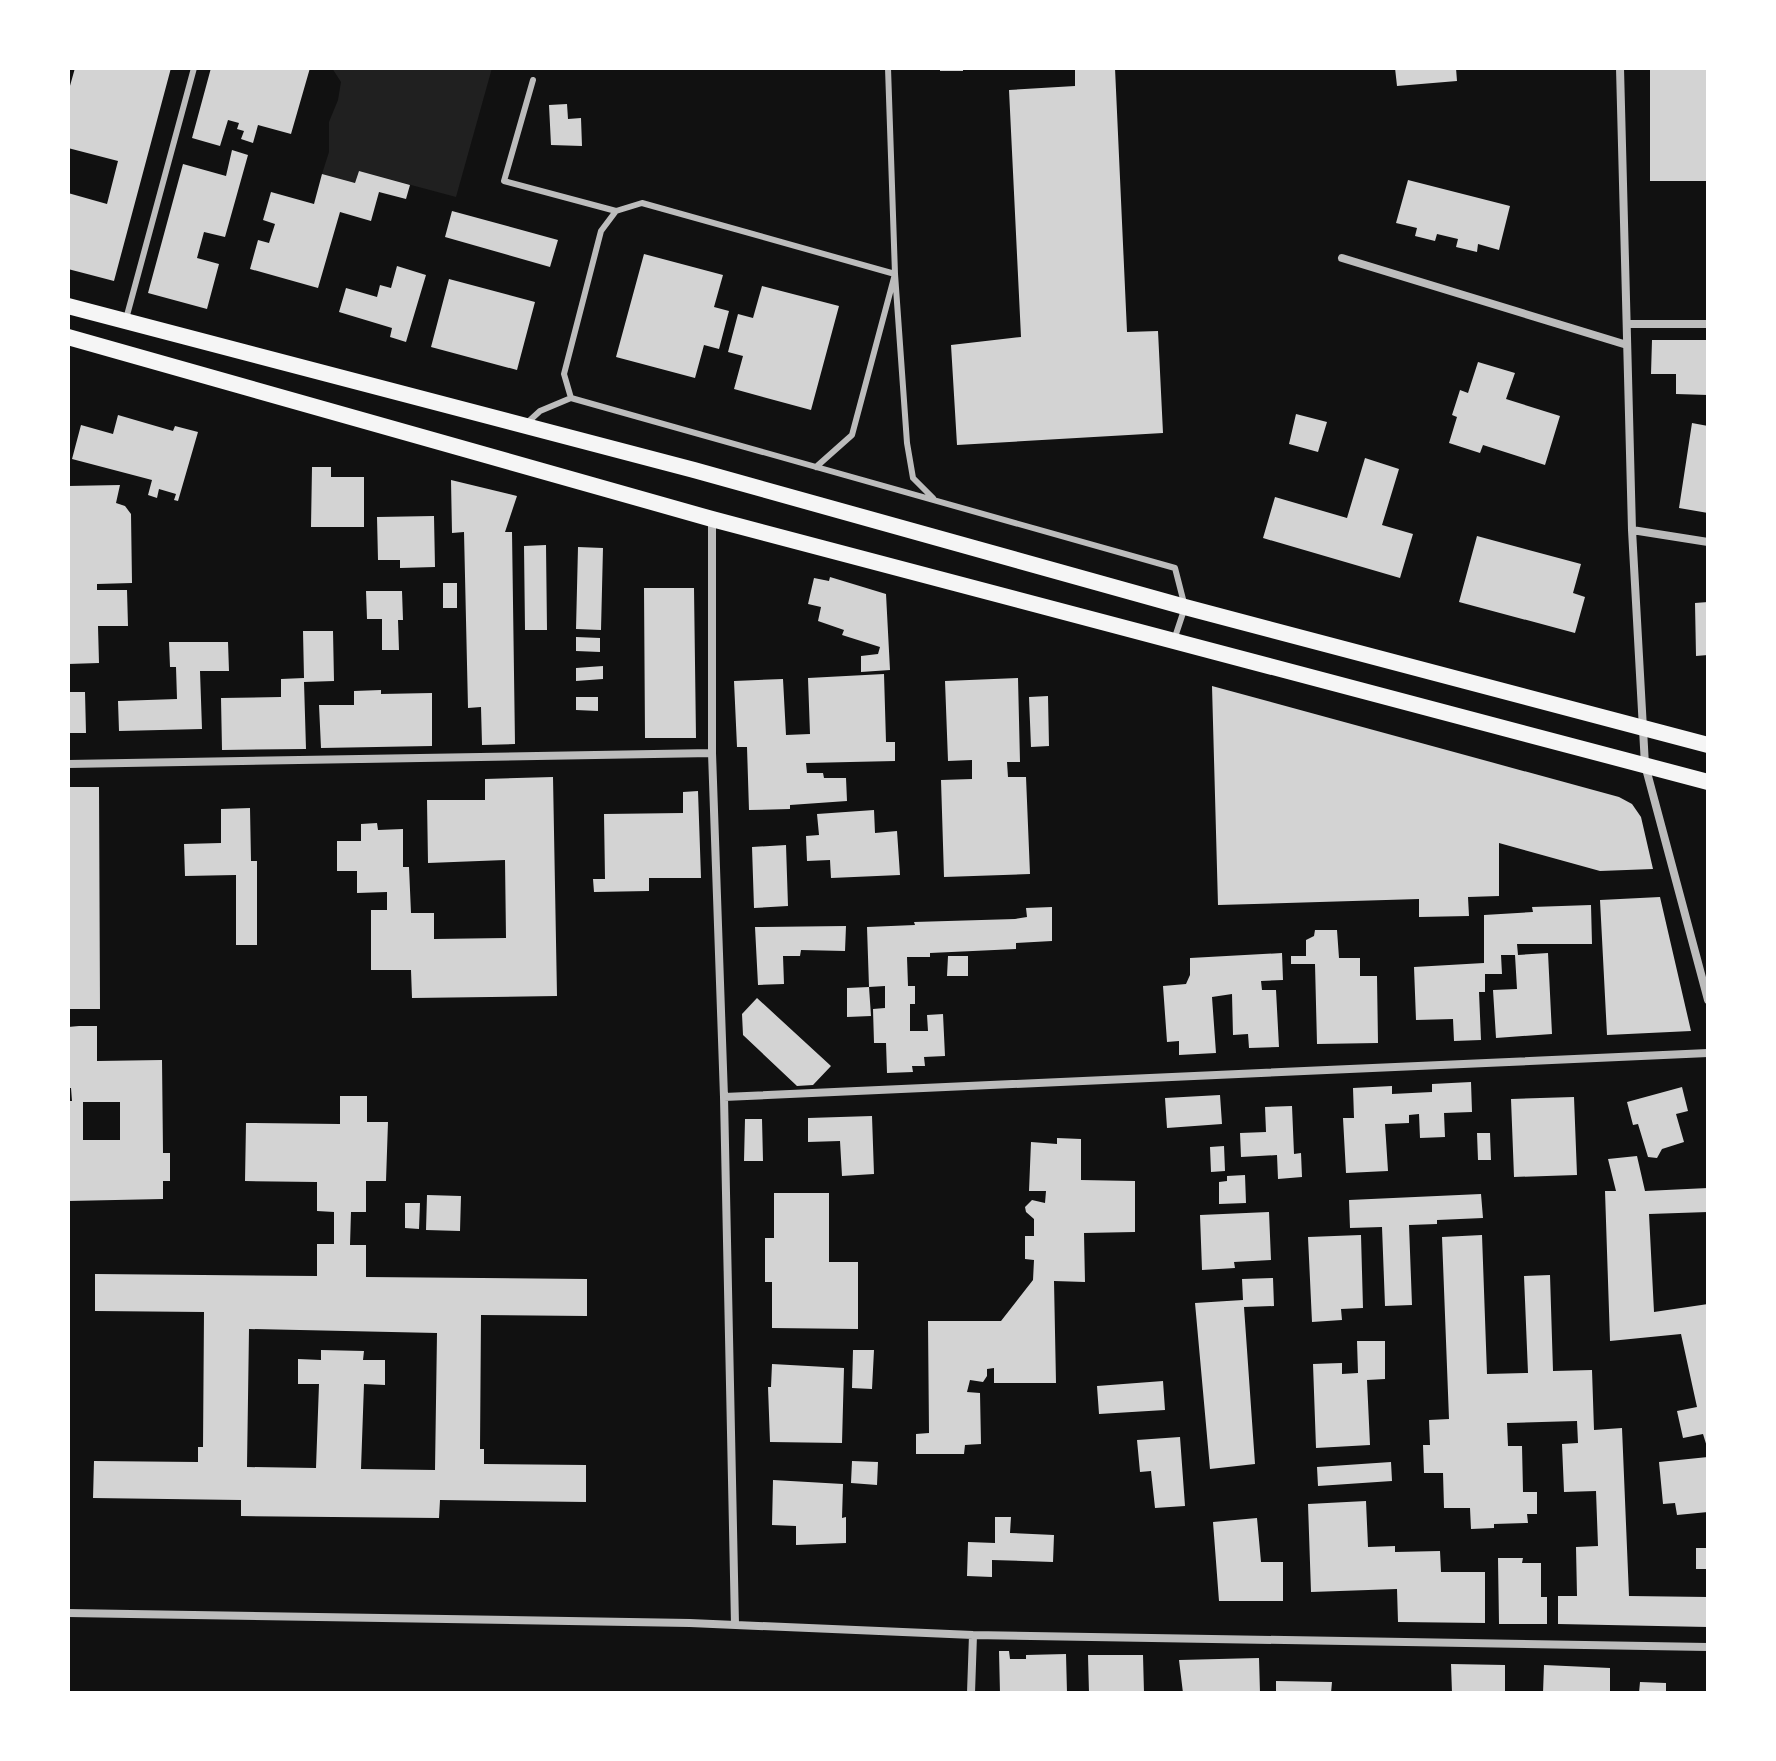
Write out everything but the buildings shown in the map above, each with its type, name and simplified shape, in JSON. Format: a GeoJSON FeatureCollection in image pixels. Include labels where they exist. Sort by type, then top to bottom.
{"type":"FeatureCollection","features":[{"type":"Feature","properties":{"kind":"main road"},"geometry":{"type":"LineString","coordinates":[[68,306],[1708,745]]}},
{"type":"Feature","properties":{"kind":"main road"},"geometry":{"type":"LineString","coordinates":[[68,337],[712,519],[1708,782]]}},
{"type":"Feature","properties":{"kind":"street"},"geometry":{"type":"LineString","coordinates":[[1620,68],[1632,530],[1645,765],[1708,1000]]}},
{"type":"Feature","properties":{"kind":"street"},"geometry":{"type":"LineString","coordinates":[[1342,258],[1627,345]]}},
{"type":"Feature","properties":{"kind":"street"},"geometry":{"type":"LineString","coordinates":[[1627,324],[1708,324]]}},
{"type":"Feature","properties":{"kind":"street"},"geometry":{"type":"LineString","coordinates":[[712,519],[712,753],[724,1097],[735,1624]]}},
{"type":"Feature","properties":{"kind":"street"},"geometry":{"type":"LineString","coordinates":[[1632,530],[1708,542]]}},
{"type":"Feature","properties":{"kind":"street"},"geometry":{"type":"LineString","coordinates":[[68,764],[712,753]]}},
{"type":"Feature","properties":{"kind":"street"},"geometry":{"type":"LineString","coordinates":[[724,1097],[1708,1053]]}},
{"type":"Feature","properties":{"kind":"street"},"geometry":{"type":"LineString","coordinates":[[68,1613],[735,1624],[973,1635],[1708,1647]]}},
{"type":"Feature","properties":{"kind":"street"},"geometry":{"type":"LineString","coordinates":[[971,1693],[973,1635]]}},
{"type":"Feature","properties":{"kind":"lane"},"geometry":{"type":"LineString","coordinates":[[126,322],[194,68]]}},
{"type":"Feature","properties":{"kind":"lane"},"geometry":{"type":"LineString","coordinates":[[888,68],[895,274],[907,443],[913,478],[935,501]]}},
{"type":"Feature","properties":{"kind":"lane"},"geometry":{"type":"LineString","coordinates":[[533,80],[504,181],[616,211],[642,203],[895,274]]}},
{"type":"Feature","properties":{"kind":"lane"},"geometry":{"type":"LineString","coordinates":[[571,398],[564,374],[601,231],[616,211]]}},
{"type":"Feature","properties":{"kind":"lane"},"geometry":{"type":"LineString","coordinates":[[816,467],[852,435],[895,274]]}},
{"type":"Feature","properties":{"kind":"lane"},"geometry":{"type":"LineString","coordinates":[[524,426],[540,411],[571,398],[1175,568],[1185,607],[1174,640]]}},
{"type":"Feature","properties":{"kind":"shaded area"},"geometry":{"type":"Polygon","coordinates":[[[332,68],[492,68],[456,197],[359,171],[355,183],[322,174],[329,152],[329,122],[341,82],[332,68]]]}}]}
